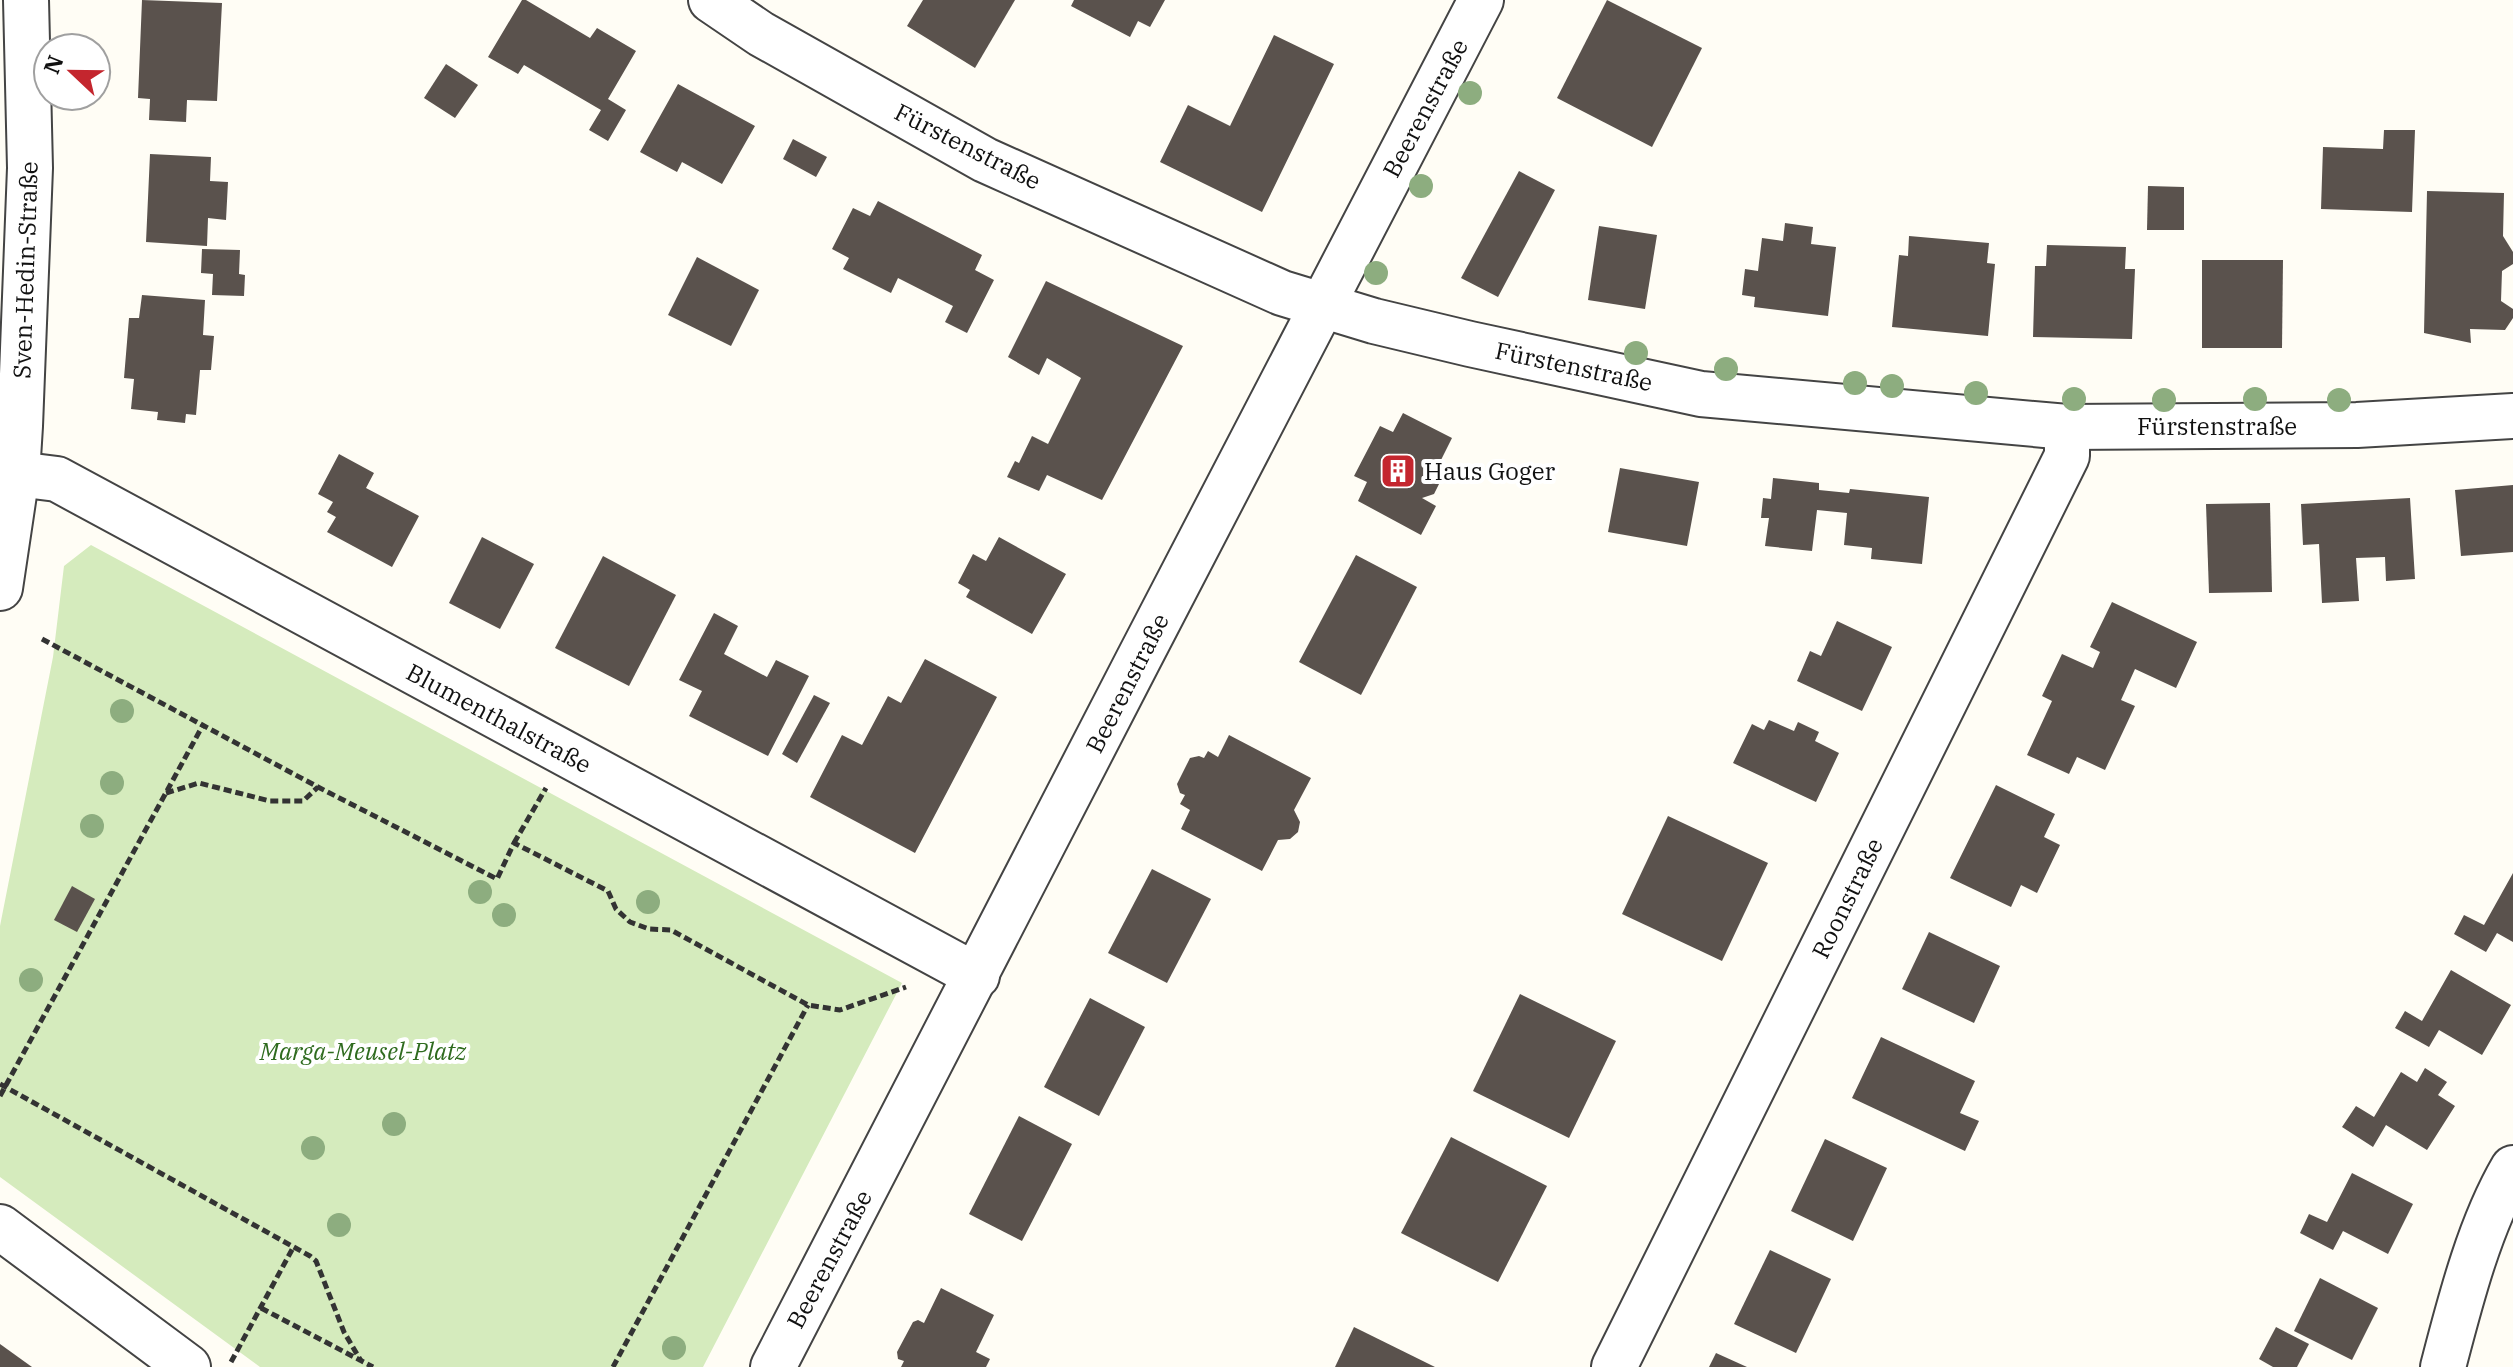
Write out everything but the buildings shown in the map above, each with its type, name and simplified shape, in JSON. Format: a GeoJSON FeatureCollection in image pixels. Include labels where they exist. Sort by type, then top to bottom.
{"type":"FeatureCollection","features":[{"type":"Feature","properties":{"kind":"street","name":"Sven-Hedin-Straße"},"geometry":{"type":"LineString","coordinates":[[0,588],[17,474],[30,168],[26,0]]}},
{"type":"Feature","properties":{"kind":"street","name":"Fürstenstraße"},"geometry":{"type":"LineString","coordinates":[[711,0],[761,34],[985,160],[1282,293],[1374,321],[1470,344],[1701,394],[2067,427],[2357,425],[2513,416]]}},
{"type":"Feature","properties":{"kind":"street","name":"Beerenstraße"},"geometry":{"type":"LineString","coordinates":[[773,1367],[977,976],[1320,304],[1481,0]]}},
{"type":"Feature","properties":{"kind":"street","name":"Roonstraße"},"geometry":{"type":"LineString","coordinates":[[1614,1367],[2067,456],[2067,427]]}},
{"type":"Feature","properties":{"kind":"street","name":"Blumenthalstraße"},"geometry":{"type":"LineString","coordinates":[[17,474],[57,479],[977,976]]}},
{"type":"Feature","properties":{"kind":"street"},"geometry":{"type":"LineString","coordinates":[[2443,1367],[2462,1295],[2500,1190],[2513,1168]]}},
{"type":"Feature","properties":{"kind":"street"},"geometry":{"type":"LineString","coordinates":[[0,1227],[188,1367]]}},
{"type":"Feature","properties":{"kind":"path"},"geometry":{"type":"LineString","coordinates":[[42,639],[497,879],[549,783]]}},
{"type":"Feature","properties":{"kind":"path"},"geometry":{"type":"LineString","coordinates":[[0,1096],[2,1085],[203,725]]}},
{"type":"Feature","properties":{"kind":"path"},"geometry":{"type":"LineString","coordinates":[[165,793],[199,783],[270,801],[303,801],[318,787]]}},
{"type":"Feature","properties":{"kind":"path"},"geometry":{"type":"LineString","coordinates":[[514,843],[608,891],[616,909],[630,922],[649,929],[671,930],[808,1005],[840,1010],[920,982]]}},
{"type":"Feature","properties":{"kind":"path"},"geometry":{"type":"LineString","coordinates":[[613,1367],[808,1005]]}},
{"type":"Feature","properties":{"kind":"path"},"geometry":{"type":"LineString","coordinates":[[2,1085],[316,1261],[344,1332],[361,1361]]}},
{"type":"Feature","properties":{"kind":"path"},"geometry":{"type":"LineString","coordinates":[[231,1362],[294,1246]]}},
{"type":"Feature","properties":{"kind":"path"},"geometry":{"type":"LineString","coordinates":[[261,1308],[373,1367]]}},
{"type":"Feature","properties":{"kind":"green space","name":"Marga-Meusel-Platz"},"geometry":{"type":"Polygon","coordinates":[[[91,545],[902,983],[703,1367],[260,1367],[0,1177],[0,926],[53,657],[64,566],[91,545]]]}},
{"type":"Feature","properties":{"kind":"place","name":"Haus Goger"},"geometry":{"type":"Point","coordinates":[1398,471]}}]}
